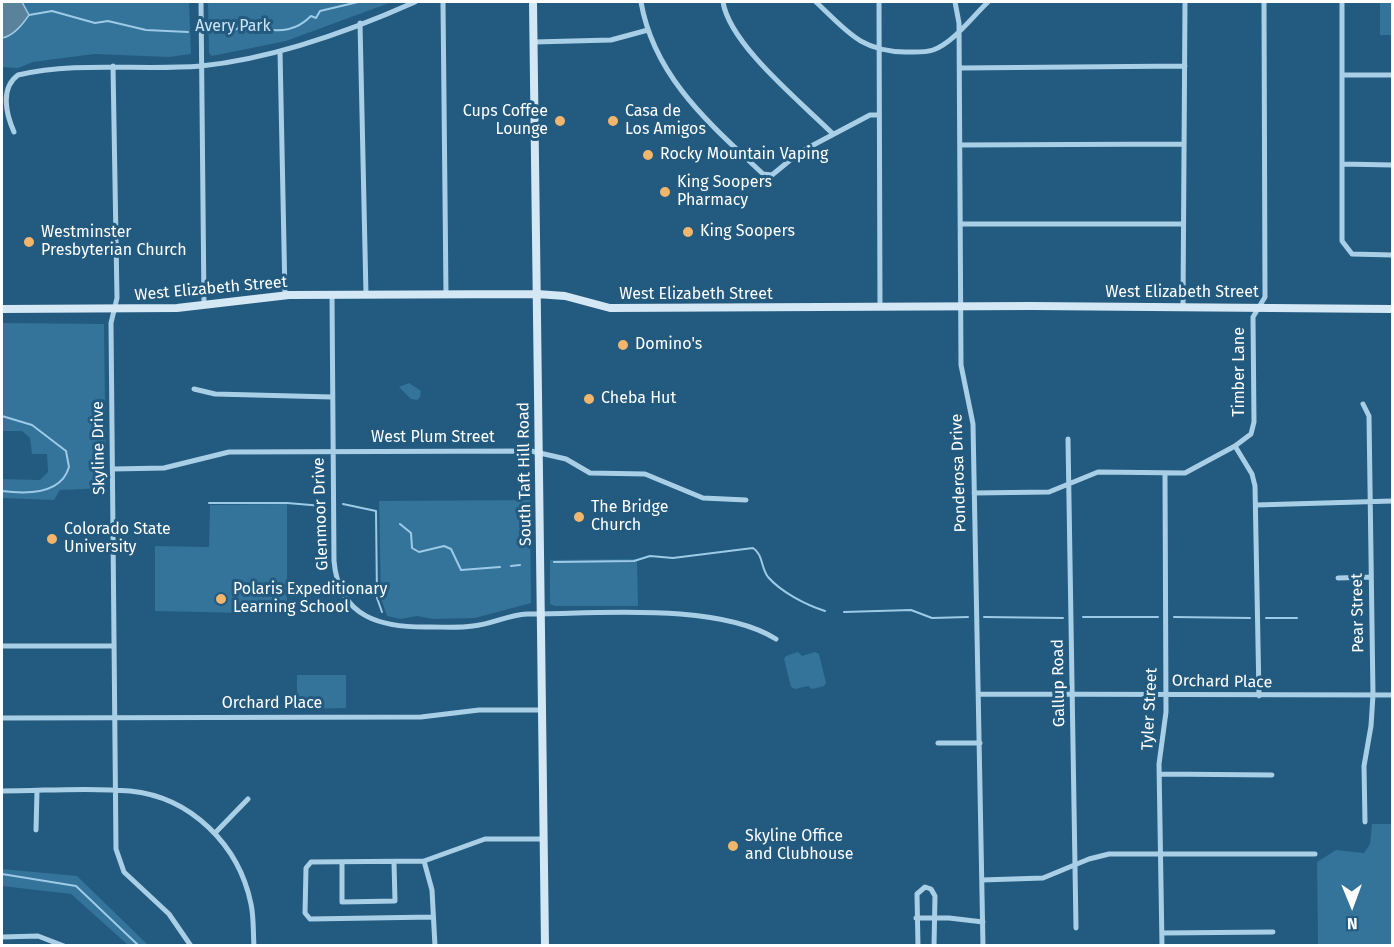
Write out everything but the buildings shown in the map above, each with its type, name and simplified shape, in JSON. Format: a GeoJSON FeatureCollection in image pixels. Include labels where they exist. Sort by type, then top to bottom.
{"type":"FeatureCollection","features":[{"type":"Feature","properties":{"kind":"main road","name":"South Taft Hill Road"},"geometry":{"type":"LineString","coordinates":[[533,2],[545,945]]}},
{"type":"Feature","properties":{"kind":"main road","name":"West Elizabeth Street"},"geometry":{"type":"LineString","coordinates":[[2,309],[114,310],[204,305],[285,295],[558,294],[610,308],[1183,306],[1392,309]]}},
{"type":"Feature","properties":{"kind":"street"},"geometry":{"type":"LineString","coordinates":[[201,2],[204,305]]}},
{"type":"Feature","properties":{"kind":"street"},"geometry":{"type":"LineString","coordinates":[[14,132],[5,106],[7,87],[13,78],[26,73],[113,66],[201,66],[280,51],[415,2]]}},
{"type":"Feature","properties":{"kind":"street"},"geometry":{"type":"LineString","coordinates":[[443,2],[446,294]]}},
{"type":"Feature","properties":{"kind":"street"},"geometry":{"type":"LineString","coordinates":[[641,2],[648,30],[669,74],[688,102],[763,174],[772,175],[800,152],[870,115],[878,115]]}},
{"type":"Feature","properties":{"kind":"street"},"geometry":{"type":"LineString","coordinates":[[723,2],[728,20],[743,45],[833,134]]}},
{"type":"Feature","properties":{"kind":"street"},"geometry":{"type":"LineString","coordinates":[[816,2],[861,43],[879,51],[933,50],[959,30],[988,2]]}},
{"type":"Feature","properties":{"kind":"street"},"geometry":{"type":"LineString","coordinates":[[879,2],[880,307]]}},
{"type":"Feature","properties":{"kind":"street","name":"Ponderosa Drive"},"geometry":{"type":"LineString","coordinates":[[955,2],[959,30],[960,68],[961,365],[973,424],[983,945]]}},
{"type":"Feature","properties":{"kind":"street"},"geometry":{"type":"LineString","coordinates":[[1183,306],[1185,2]]}},
{"type":"Feature","properties":{"kind":"street","name":"Timber Lane"},"geometry":{"type":"LineString","coordinates":[[1235,446],[1251,434],[1253,428],[1253,317],[1264,297],[1264,2]]}},
{"type":"Feature","properties":{"kind":"street"},"geometry":{"type":"LineString","coordinates":[[1342,2],[1342,241],[1345,248],[1357,255],[1392,255]]}},
{"type":"Feature","properties":{"kind":"street"},"geometry":{"type":"LineString","coordinates":[[360,23],[366,295]]}},
{"type":"Feature","properties":{"kind":"street"},"geometry":{"type":"LineString","coordinates":[[534,42],[611,40],[648,30]]}},
{"type":"Feature","properties":{"kind":"street"},"geometry":{"type":"LineString","coordinates":[[280,51],[285,295]]}},
{"type":"Feature","properties":{"kind":"street","name":"Skyline Drive"},"geometry":{"type":"LineString","coordinates":[[113,66],[117,295],[111,323],[116,844],[120,865],[131,879],[169,914],[191,945]]}},
{"type":"Feature","properties":{"kind":"street"},"geometry":{"type":"LineString","coordinates":[[960,68],[1185,66]]}},
{"type":"Feature","properties":{"kind":"street"},"geometry":{"type":"LineString","coordinates":[[1342,75],[1392,75]]}},
{"type":"Feature","properties":{"kind":"street"},"geometry":{"type":"LineString","coordinates":[[960,145],[1184,144]]}},
{"type":"Feature","properties":{"kind":"street"},"geometry":{"type":"LineString","coordinates":[[1342,165],[1392,165]]}},
{"type":"Feature","properties":{"kind":"street"},"geometry":{"type":"LineString","coordinates":[[960,224],[1183,224]]}},
{"type":"Feature","properties":{"kind":"street","name":"Glenmoor Drive"},"geometry":{"type":"LineString","coordinates":[[332,295],[335,573],[345,594],[361,612],[382,624],[402,627],[473,626],[514,615],[540,614]]}},
{"type":"Feature","properties":{"kind":"street"},"geometry":{"type":"LineString","coordinates":[[194,389],[215,394],[332,397]]}},
{"type":"Feature","properties":{"kind":"street","name":"Pear Street"},"geometry":{"type":"LineString","coordinates":[[1364,404],[1369,416],[1373,695],[1371,726],[1364,760],[1365,822]]}},
{"type":"Feature","properties":{"kind":"street","name":"Gallup Road"},"geometry":{"type":"LineString","coordinates":[[1068,439],[1076,928]]}},
{"type":"Feature","properties":{"kind":"street"},"geometry":{"type":"LineString","coordinates":[[974,493],[1043,493],[1098,472],[1165,474],[1193,471],[1235,446],[1252,474],[1256,505],[1259,696]]}},
{"type":"Feature","properties":{"kind":"street","name":"West Plum Street"},"geometry":{"type":"LineString","coordinates":[[113,469],[164,468],[229,452],[531,451],[566,459],[590,472],[652,475],[703,498],[746,500]]}},
{"type":"Feature","properties":{"kind":"street","name":"Tyler Street"},"geometry":{"type":"LineString","coordinates":[[1162,945],[1160,774],[1167,694],[1165,474]]}},
{"type":"Feature","properties":{"kind":"street"},"geometry":{"type":"LineString","coordinates":[[1256,505],[1392,501]]}},
{"type":"Feature","properties":{"kind":"street"},"geometry":{"type":"LineString","coordinates":[[1338,578],[1371,577]]}},
{"type":"Feature","properties":{"kind":"street"},"geometry":{"type":"LineString","coordinates":[[540,614],[691,614],[765,632],[776,639]]}},
{"type":"Feature","properties":{"kind":"street"},"geometry":{"type":"LineString","coordinates":[[2,645],[114,646]]}},
{"type":"Feature","properties":{"kind":"street","name":"Orchard Place"},"geometry":{"type":"LineString","coordinates":[[979,694],[1392,695]]}},
{"type":"Feature","properties":{"kind":"street","name":"Orchard Place"},"geometry":{"type":"LineString","coordinates":[[2,718],[421,717],[479,710],[542,710]]}},
{"type":"Feature","properties":{"kind":"street"},"geometry":{"type":"LineString","coordinates":[[938,743],[980,743]]}},
{"type":"Feature","properties":{"kind":"street"},"geometry":{"type":"LineString","coordinates":[[1160,774],[1272,775]]}},
{"type":"Feature","properties":{"kind":"street"},"geometry":{"type":"LineString","coordinates":[[2,791],[115,790],[143,794],[171,802],[198,816],[215,833],[231,856],[248,890],[252,907],[254,945]]}},
{"type":"Feature","properties":{"kind":"street"},"geometry":{"type":"LineString","coordinates":[[36,830],[37,791]]}},
{"type":"Feature","properties":{"kind":"street"},"geometry":{"type":"LineString","coordinates":[[215,833],[248,800]]}},
{"type":"Feature","properties":{"kind":"street"},"geometry":{"type":"LineString","coordinates":[[433,917],[315,920],[305,913],[306,868],[311,862],[423,861],[484,839],[543,839]]}},
{"type":"Feature","properties":{"kind":"street"},"geometry":{"type":"LineString","coordinates":[[982,880],[1043,878],[1103,855],[1315,854]]}},
{"type":"Feature","properties":{"kind":"street"},"geometry":{"type":"LineString","coordinates":[[423,861],[432,890],[435,945]]}},
{"type":"Feature","properties":{"kind":"street"},"geometry":{"type":"LineString","coordinates":[[342,863],[342,902],[395,901],[394,863]]}},
{"type":"Feature","properties":{"kind":"street"},"geometry":{"type":"LineString","coordinates":[[918,945],[917,894],[925,887],[934,892],[934,945]]}},
{"type":"Feature","properties":{"kind":"street"},"geometry":{"type":"LineString","coordinates":[[916,918],[983,922]]}},
{"type":"Feature","properties":{"kind":"street"},"geometry":{"type":"LineString","coordinates":[[1162,933],[1273,932]]}},
{"type":"Feature","properties":{"kind":"street"},"geometry":{"type":"LineString","coordinates":[[2,937],[50,939],[64,945]]}},
{"type":"Feature","properties":{"kind":"street"},"geometry":{"type":"LineString","coordinates":[[47,945],[50,939]]}},
{"type":"Feature","properties":{"kind":"green space","name":"Avery Park"},"geometry":{"type":"Polygon","coordinates":[[[2,2],[189,2],[191,54],[169,57],[94,54],[33,62],[18,68],[2,67],[2,2]]]}},
{"type":"Feature","properties":{"kind":"green space","name":"Avery Park"},"geometry":{"type":"Polygon","coordinates":[[[208,2],[392,2],[286,41],[212,56],[209,53],[208,2]]]}},
{"type":"Feature","properties":{"kind":"green space"},"geometry":{"type":"Polygon","coordinates":[[[1380,2],[1392,2],[1392,35],[1380,35],[1380,2]]]}},
{"type":"Feature","properties":{"kind":"green space"},"geometry":{"type":"Polygon","coordinates":[[[2,323],[104,324],[106,488],[60,490],[54,500],[2,498],[2,479],[40,480],[48,472],[47,454],[32,454],[30,438],[22,431],[2,431],[2,323]]]}},
{"type":"Feature","properties":{"kind":"green space"},"geometry":{"type":"Polygon","coordinates":[[[409,383],[421,391],[417,400],[411,399],[399,387],[409,383]]]}},
{"type":"Feature","properties":{"kind":"green space"},"geometry":{"type":"Polygon","coordinates":[[[530,500],[531,603],[475,618],[433,619],[417,616],[400,619],[387,616],[381,598],[379,501],[530,500]]]}},
{"type":"Feature","properties":{"kind":"green space"},"geometry":{"type":"Polygon","coordinates":[[[287,504],[287,614],[155,611],[155,546],[209,547],[210,505],[287,504]]]}},
{"type":"Feature","properties":{"kind":"green space"},"geometry":{"type":"Polygon","coordinates":[[[637,559],[638,606],[555,606],[550,604],[550,560],[637,559]]]}},
{"type":"Feature","properties":{"kind":"green space"},"geometry":{"type":"Polygon","coordinates":[[[798,652],[802,656],[815,652],[819,654],[826,683],[824,686],[812,689],[808,686],[795,689],[791,687],[784,659],[798,652]]]}},
{"type":"Feature","properties":{"kind":"green space"},"geometry":{"type":"Polygon","coordinates":[[[297,675],[346,675],[346,708],[302,709],[297,703],[297,675]]]}},
{"type":"Feature","properties":{"kind":"green space"},"geometry":{"type":"Polygon","coordinates":[[[1372,824],[1392,824],[1392,945],[1318,945],[1317,862],[1336,850],[1364,853],[1370,844],[1372,824]]]}},
{"type":"Feature","properties":{"kind":"green space"},"geometry":{"type":"Polygon","coordinates":[[[2,869],[77,876],[148,945],[128,945],[71,894],[2,886],[2,869]]]}},
{"type":"Feature","properties":{"kind":"shaded area"},"geometry":{"type":"Polygon","coordinates":[[[2,2],[22,2],[29,15],[14,32],[2,38],[2,2]]]}},
{"type":"Feature","properties":{"kind":"waterway"},"geometry":{"type":"LineString","coordinates":[[214,32],[228,32],[242,27],[288,29],[300,25],[311,16],[316,18],[320,11],[358,2]]}},
{"type":"Feature","properties":{"kind":"waterway"},"geometry":{"type":"LineString","coordinates":[[29,15],[52,11],[95,23],[108,21],[146,30],[188,32]]}},
{"type":"Feature","properties":{"kind":"waterway"},"geometry":{"type":"LineString","coordinates":[[2,416],[32,425],[66,451],[69,467],[65,476],[50,488],[31,492],[2,491]]}},
{"type":"Feature","properties":{"kind":"waterway"},"geometry":{"type":"LineString","coordinates":[[209,503],[287,503],[323,506]]}},
{"type":"Feature","properties":{"kind":"waterway"},"geometry":{"type":"LineString","coordinates":[[343,504],[376,511],[377,598],[382,612]]}},
{"type":"Feature","properties":{"kind":"waterway"},"geometry":{"type":"LineString","coordinates":[[400,524],[411,533],[412,548],[419,552],[444,546],[451,549],[461,570],[500,567]]}},
{"type":"Feature","properties":{"kind":"waterway"},"geometry":{"type":"LineString","coordinates":[[554,562],[634,561],[650,556],[673,558],[753,548],[759,554],[766,573],[773,583],[794,597],[825,611]]}},
{"type":"Feature","properties":{"kind":"waterway"},"geometry":{"type":"LineString","coordinates":[[511,566],[520,565]]}},
{"type":"Feature","properties":{"kind":"waterway"},"geometry":{"type":"LineString","coordinates":[[844,612],[911,610],[932,618],[968,617]]}},
{"type":"Feature","properties":{"kind":"waterway"},"geometry":{"type":"LineString","coordinates":[[984,617],[1063,618]]}},
{"type":"Feature","properties":{"kind":"waterway"},"geometry":{"type":"LineString","coordinates":[[1083,617],[1158,617]]}},
{"type":"Feature","properties":{"kind":"waterway"},"geometry":{"type":"LineString","coordinates":[[1174,617],[1250,618]]}},
{"type":"Feature","properties":{"kind":"waterway"},"geometry":{"type":"LineString","coordinates":[[1266,618],[1297,618]]}},
{"type":"Feature","properties":{"kind":"waterway"},"geometry":{"type":"LineString","coordinates":[[2,874],[76,886],[139,946]]}},
{"type":"Feature","properties":{"kind":"place","name":"Cups Coffee Lounge"},"geometry":{"type":"Point","coordinates":[560,121]}},
{"type":"Feature","properties":{"kind":"place","name":"Casa de Los Amigos"},"geometry":{"type":"Point","coordinates":[613,121]}},
{"type":"Feature","properties":{"kind":"place","name":"Rocky Mountain Vaping"},"geometry":{"type":"Point","coordinates":[648,155]}},
{"type":"Feature","properties":{"kind":"place","name":"King Soopers Pharmacy"},"geometry":{"type":"Point","coordinates":[665,192]}},
{"type":"Feature","properties":{"kind":"place","name":"King Soopers"},"geometry":{"type":"Point","coordinates":[688,232]}},
{"type":"Feature","properties":{"kind":"place","name":"Westminster Presbyterian Church"},"geometry":{"type":"Point","coordinates":[29,242]}},
{"type":"Feature","properties":{"kind":"place","name":"Domino's"},"geometry":{"type":"Point","coordinates":[623,345]}},
{"type":"Feature","properties":{"kind":"place","name":"Cheba Hut"},"geometry":{"type":"Point","coordinates":[589,399]}},
{"type":"Feature","properties":{"kind":"place","name":"The Bridge Church"},"geometry":{"type":"Point","coordinates":[579,517]}},
{"type":"Feature","properties":{"kind":"place","name":"Colorado State University"},"geometry":{"type":"Point","coordinates":[52,539]}},
{"type":"Feature","properties":{"kind":"place","name":"Polaris Expeditionary Learning School"},"geometry":{"type":"Point","coordinates":[221,599]}},
{"type":"Feature","properties":{"kind":"place","name":"Skyline Office and Clubhouse"},"geometry":{"type":"Point","coordinates":[733,846]}}]}
